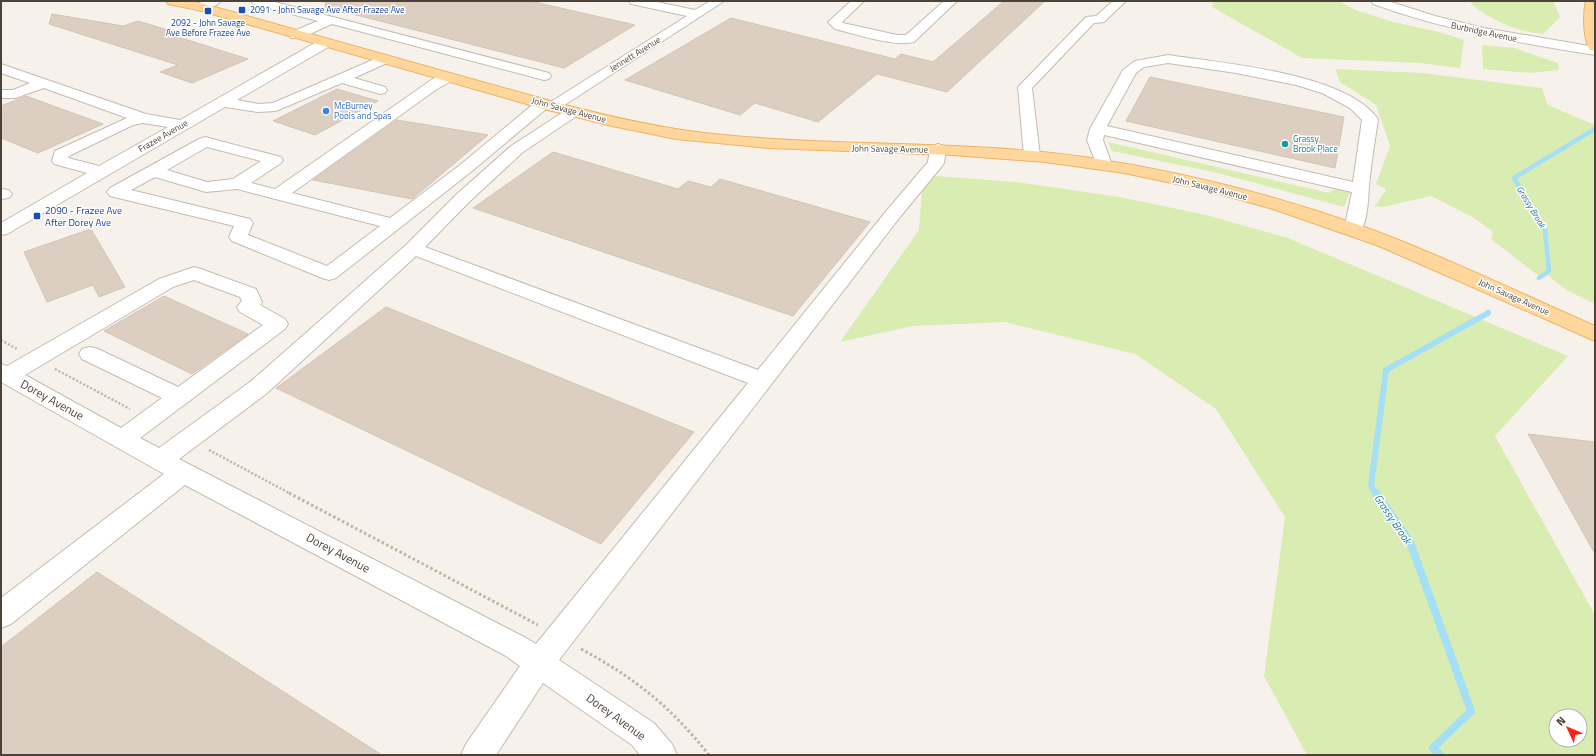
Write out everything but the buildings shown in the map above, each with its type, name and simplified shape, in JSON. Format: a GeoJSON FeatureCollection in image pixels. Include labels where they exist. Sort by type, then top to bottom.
{"type":"FeatureCollection","features":[{"type":"Feature","properties":{"kind":"main road","name":"John Savage Avenue"},"geometry":{"type":"LineString","coordinates":[[172,1],[200,6],[296,35],[573,112],[653,130],[740,142],[812,147],[938,149],[1032,156],[1104,165],[1162,176],[1222,190],[1281,206],[1353,230],[1464,274],[1595,334]]}},
{"type":"Feature","properties":{"kind":"main road"},"geometry":{"type":"LineString","coordinates":[[1592,1],[1590,8],[1591,26],[1595,47]]}},
{"type":"Feature","properties":{"kind":"street"},"geometry":{"type":"LineString","coordinates":[[200,6],[215,1]]}},
{"type":"Feature","properties":{"kind":"street"},"geometry":{"type":"LineString","coordinates":[[257,1],[544,76]]}},
{"type":"Feature","properties":{"kind":"street"},"geometry":{"type":"LineString","coordinates":[[635,1],[697,14]]}},
{"type":"Feature","properties":{"kind":"street","name":"Jennett Avenue"},"geometry":{"type":"LineString","coordinates":[[152,171],[116,192],[244,223],[238,237],[329,274],[547,105],[718,1]]}},
{"type":"Feature","properties":{"kind":"street"},"geometry":{"type":"LineString","coordinates":[[858,1],[834,22],[839,26],[897,39],[909,39],[951,1]]}},
{"type":"Feature","properties":{"kind":"street"},"geometry":{"type":"LineString","coordinates":[[1032,156],[1025,87],[1090,20],[1100,19],[1120,1]]}},
{"type":"Feature","properties":{"kind":"street","name":"Burbridge Avenue"},"geometry":{"type":"LineString","coordinates":[[1377,1],[1425,18],[1461,27],[1595,51]]}},
{"type":"Feature","properties":{"kind":"street"},"geometry":{"type":"LineString","coordinates":[[296,35],[332,20]]}},
{"type":"Feature","properties":{"kind":"street","name":"Frazee Avenue"},"geometry":{"type":"LineString","coordinates":[[1,230],[325,43]]}},
{"type":"Feature","properties":{"kind":"street"},"geometry":{"type":"LineString","coordinates":[[223,102],[258,108],[276,107],[384,59]]}},
{"type":"Feature","properties":{"kind":"street"},"geometry":{"type":"LineString","coordinates":[[1104,165],[1095,140],[1098,129],[1130,70],[1140,64],[1168,59],[1236,69],[1299,81],[1334,94],[1355,105],[1370,119],[1357,215],[1353,230]]}},
{"type":"Feature","properties":{"kind":"street"},"geometry":{"type":"LineString","coordinates":[[1,68],[143,118],[182,125]]}},
{"type":"Feature","properties":{"kind":"street"},"geometry":{"type":"LineString","coordinates":[[278,195],[421,94],[448,77]]}},
{"type":"Feature","properties":{"kind":"street"},"geometry":{"type":"LineString","coordinates":[[340,78],[380,90]]}},
{"type":"Feature","properties":{"kind":"street"},"geometry":{"type":"LineString","coordinates":[[1,94],[15,94],[43,83]]}},
{"type":"Feature","properties":{"kind":"street"},"geometry":{"type":"LineString","coordinates":[[160,460],[258,388],[413,249],[463,198],[517,149],[573,112]]}},
{"type":"Feature","properties":{"kind":"street"},"geometry":{"type":"LineString","coordinates":[[101,172],[60,161],[61,154],[128,122],[143,118]]}},
{"type":"Feature","properties":{"kind":"street"},"geometry":{"type":"LineString","coordinates":[[1098,129],[1361,188]]}},
{"type":"Feature","properties":{"kind":"street"},"geometry":{"type":"LineString","coordinates":[[152,171],[206,142],[276,160],[237,184]]}},
{"type":"Feature","properties":{"kind":"street"},"geometry":{"type":"LineString","coordinates":[[477,755],[539,663],[894,213],[936,163],[938,149]]}},
{"type":"Feature","properties":{"kind":"street"},"geometry":{"type":"LineString","coordinates":[[152,171],[206,187],[237,184],[393,224]]}},
{"type":"Feature","properties":{"kind":"street"},"geometry":{"type":"LineString","coordinates":[[413,249],[763,380]]}},
{"type":"Feature","properties":{"kind":"street"},"geometry":{"type":"LineString","coordinates":[[4,374],[37,359],[166,283],[194,272],[249,293],[252,302],[247,308],[278,324],[122,439]]}},
{"type":"Feature","properties":{"kind":"street"},"geometry":{"type":"LineString","coordinates":[[90,354],[180,397]]}},
{"type":"Feature","properties":{"kind":"street","name":"Dorey Avenue"},"geometry":{"type":"LineString","coordinates":[[4,374],[160,460],[516,647],[643,734],[661,755]]}},
{"type":"Feature","properties":{"kind":"street"},"geometry":{"type":"LineString","coordinates":[[1,616],[184,472]]}},
{"type":"Feature","properties":{"kind":"path"},"geometry":{"type":"LineString","coordinates":[[1,340],[150,419]]}},
{"type":"Feature","properties":{"kind":"path"},"geometry":{"type":"LineString","coordinates":[[188,439],[560,637],[619,670],[656,698],[682,724],[709,755]]}},
{"type":"Feature","properties":{"kind":"green space"},"geometry":{"type":"Polygon","coordinates":[[[1213,1],[1337,1],[1356,10],[1393,22],[1439,32],[1464,40],[1460,68],[1420,63],[1302,58],[1212,7],[1213,1]]]}},
{"type":"Feature","properties":{"kind":"green space"},"geometry":{"type":"Polygon","coordinates":[[[1470,1],[1556,1],[1554,3],[1560,17],[1543,34],[1535,33],[1520,30],[1501,23],[1477,9],[1470,1]]]}},
{"type":"Feature","properties":{"kind":"green space"},"geometry":{"type":"Polygon","coordinates":[[[1482,45],[1514,48],[1558,63],[1559,70],[1530,73],[1483,69],[1482,45]]]}},
{"type":"Feature","properties":{"kind":"green space"},"geometry":{"type":"Polygon","coordinates":[[[1335,69],[1423,73],[1542,88],[1548,105],[1595,125],[1595,304],[1566,290],[1546,274],[1540,277],[1491,239],[1493,232],[1474,218],[1431,196],[1375,209],[1383,207],[1374,206],[1386,191],[1384,188],[1376,184],[1390,146],[1376,105],[1340,82],[1335,69]]]}},
{"type":"Feature","properties":{"kind":"green space"},"geometry":{"type":"Polygon","coordinates":[[[1108,142],[1329,193],[1339,189],[1350,192],[1344,207],[1218,173],[1112,151],[1108,142]]]}},
{"type":"Feature","properties":{"kind":"green space"},"geometry":{"type":"Polygon","coordinates":[[[923,175],[1016,182],[1120,197],[1206,215],[1288,238],[1568,356],[1495,436],[1595,615],[1595,755],[1307,755],[1264,676],[1285,517],[1216,409],[1135,354],[1005,322],[913,326],[840,342],[919,230],[923,175]]]}},
{"type":"Feature","properties":{"kind":"waterway","name":"Grassy Brook"},"geometry":{"type":"LineString","coordinates":[[1539,278],[1549,271],[1545,230],[1514,178],[1595,129]]}},
{"type":"Feature","properties":{"kind":"waterway","name":"Grassy Brook"},"geometry":{"type":"LineString","coordinates":[[1376,494],[1371,486],[1386,370],[1488,313]]}},
{"type":"Feature","properties":{"kind":"waterway","name":"Grassy Brook"},"geometry":{"type":"LineString","coordinates":[[1376,493],[1410,542],[1471,711],[1433,748],[1440,755]]}},
{"type":"Feature","properties":{"kind":"place","name":"2091 - John Savage Ave After Frazee Ave"},"geometry":{"type":"Point","coordinates":[242,10]}},
{"type":"Feature","properties":{"kind":"place","name":"2092 - John Savage Ave Before Frazee Ave"},"geometry":{"type":"Point","coordinates":[208,11]}},
{"type":"Feature","properties":{"kind":"place","name":"McBurney Pools and Spas"},"geometry":{"type":"Point","coordinates":[326,111]}},
{"type":"Feature","properties":{"kind":"place","name":"Grassy Brook Place"},"geometry":{"type":"Point","coordinates":[1285,144]}},
{"type":"Feature","properties":{"kind":"place","name":"2090 - Frazee Ave After Dorey Ave"},"geometry":{"type":"Point","coordinates":[37,216]}}]}
